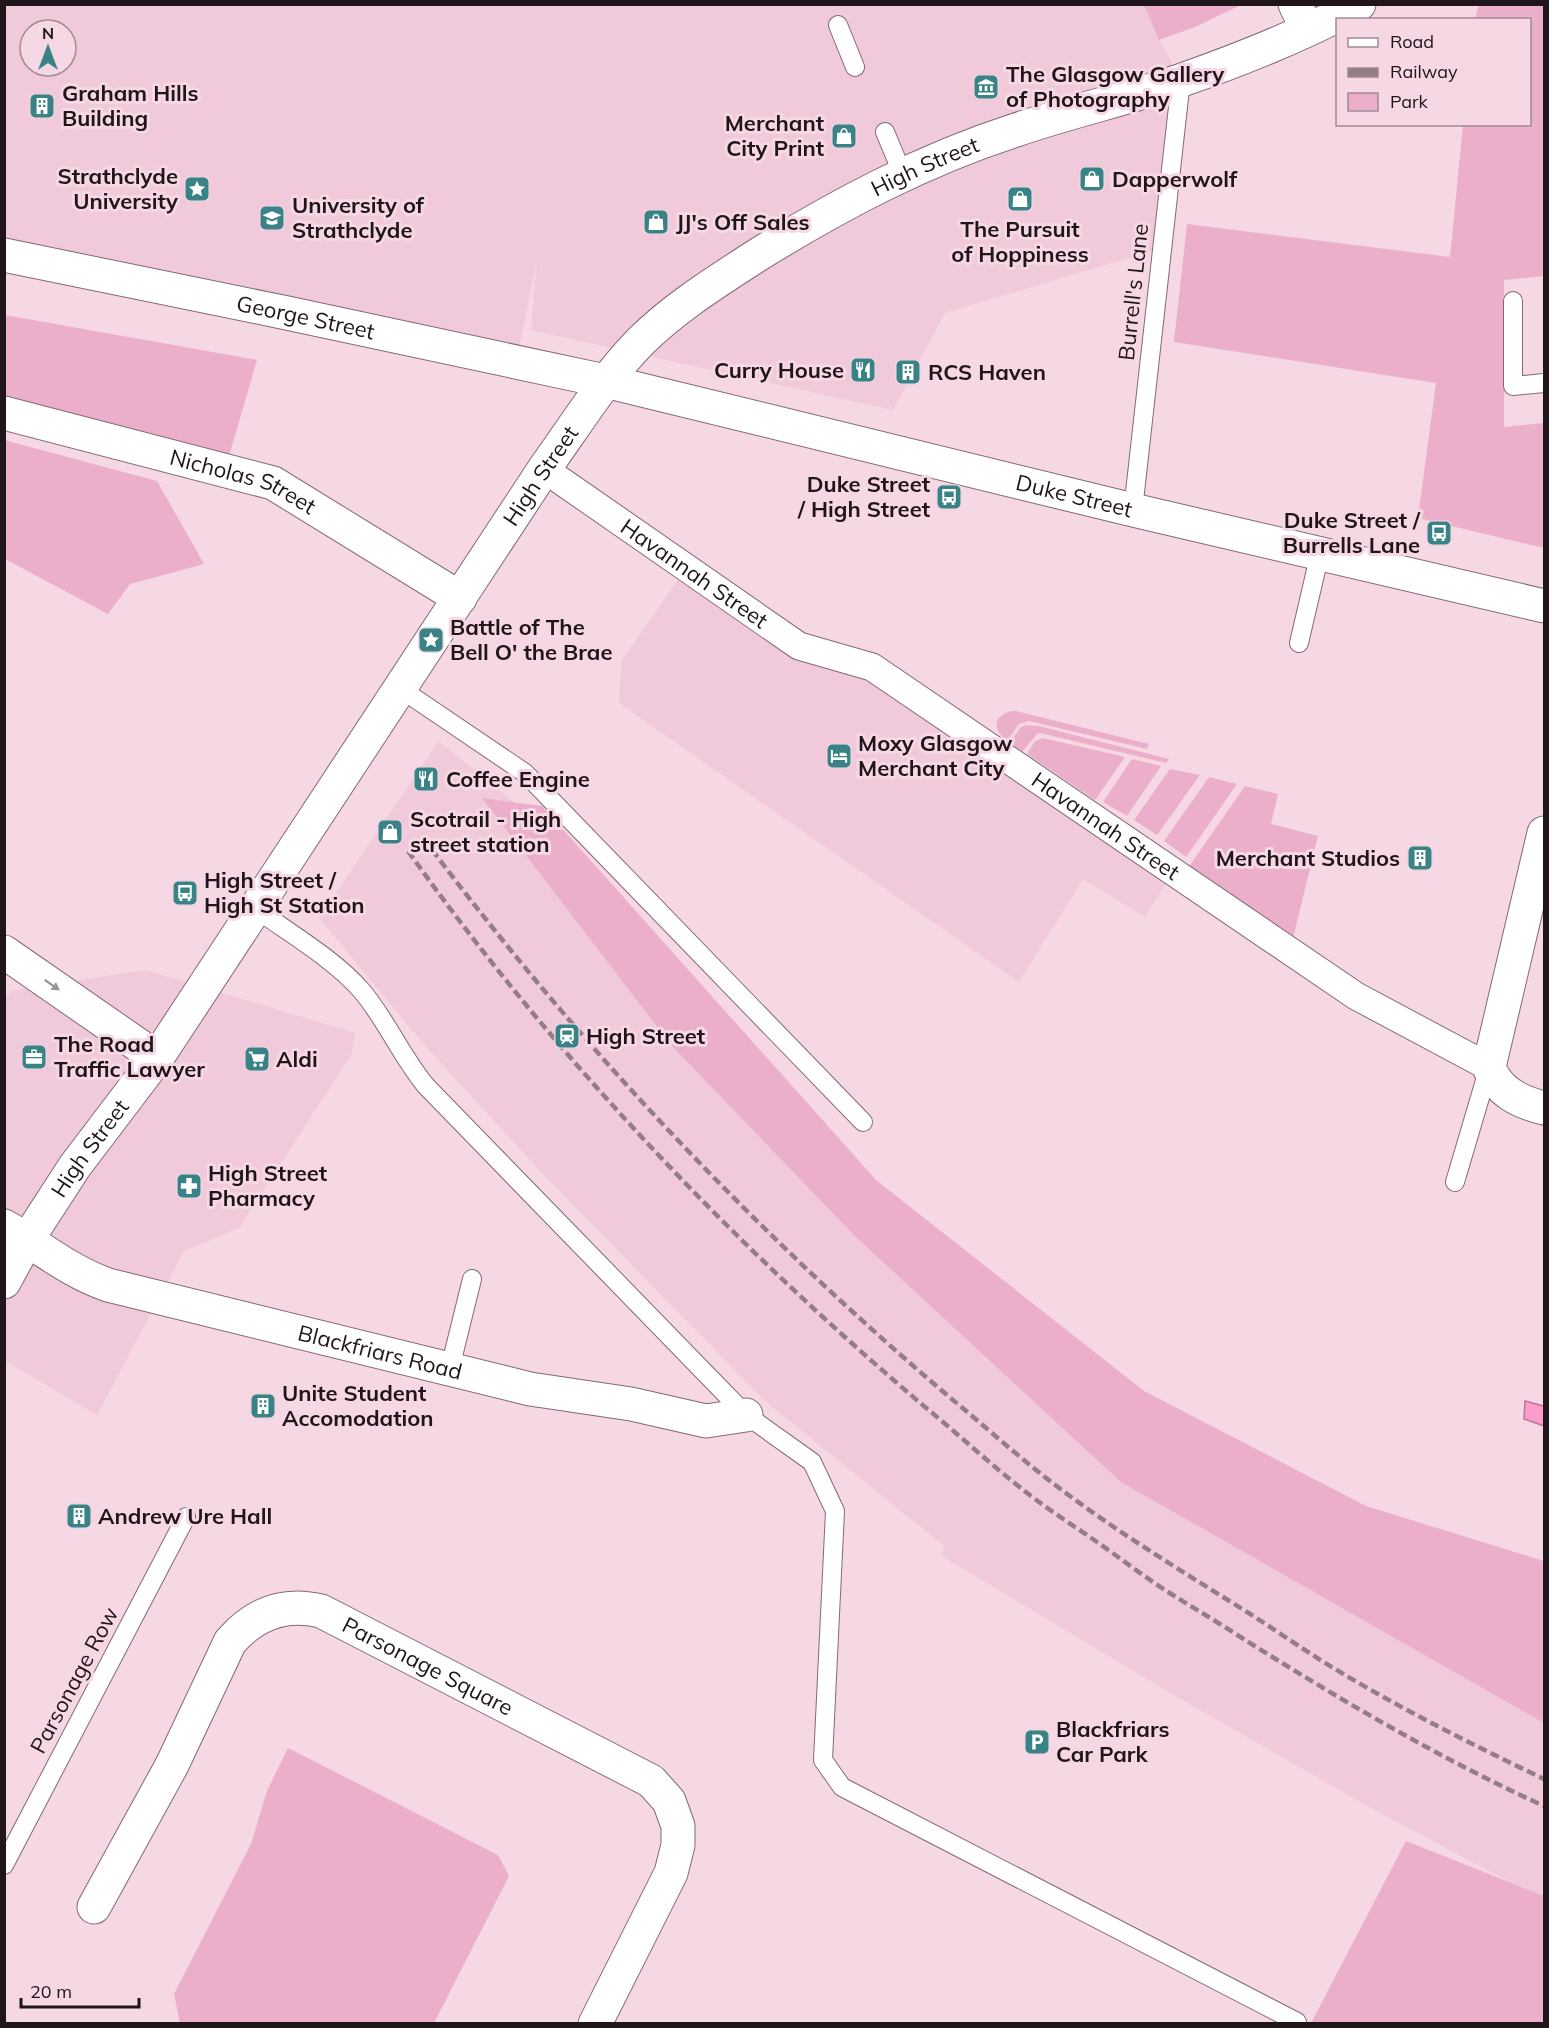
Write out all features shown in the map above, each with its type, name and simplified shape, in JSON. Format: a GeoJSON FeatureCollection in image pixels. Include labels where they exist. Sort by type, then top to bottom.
{"type":"FeatureCollection","features":[{"type":"Feature","properties":{"kind":"street","name":"High Street"},"geometry":{"type":"LineString","coordinates":[[4,1282],[16,1233],[87,1149],[157,1058],[544,469],[605,381],[641,341],[679,308],[703,291],[845,203],[903,175],[954,152],[1013,130],[1181,80],[1275,44],[1301,17],[1359,4]]}},
{"type":"Feature","properties":{"kind":"street","name":"George Street"},"geometry":{"type":"LineString","coordinates":[[4,255],[605,381]]}},
{"type":"Feature","properties":{"kind":"street","name":"Duke Street"},"geometry":{"type":"LineString","coordinates":[[605,381],[1133,510],[1545,606]]}},
{"type":"Feature","properties":{"kind":"street","name":"Nicholas Street"},"geometry":{"type":"LineString","coordinates":[[4,413],[273,483],[460,598]]}},
{"type":"Feature","properties":{"kind":"street","name":"Havannah Street"},"geometry":{"type":"LineString","coordinates":[[544,469],[798,645],[872,667],[1356,996],[1489,1067],[1493,1078],[1501,1088],[1522,1102],[1545,1108]]}},
{"type":"Feature","properties":{"kind":"street"},"geometry":{"type":"LineString","coordinates":[[1489,1067],[1545,833]]}},
{"type":"Feature","properties":{"kind":"street"},"geometry":{"type":"LineString","coordinates":[[4,952],[157,1058]]}},
{"type":"Feature","properties":{"kind":"street","name":"Blackfriars Road"},"geometry":{"type":"LineString","coordinates":[[16,1233],[73,1270],[108,1285],[530,1389],[631,1404],[706,1421],[746,1415]]}},
{"type":"Feature","properties":{"kind":"street","name":"Parsonage Square"},"geometry":{"type":"LineString","coordinates":[[94,1907],[172,1765],[230,1642],[245,1626],[267,1613],[290,1607],[321,1611],[651,1781],[669,1801],[678,1826],[678,1845],[671,1873],[595,2024]]}},
{"type":"Feature","properties":{"kind":"lane"},"geometry":{"type":"LineString","coordinates":[[838,25],[855,67]]}},
{"type":"Feature","properties":{"kind":"lane","name":"Burrell's Lane"},"geometry":{"type":"LineString","coordinates":[[1133,510],[1181,80]]}},
{"type":"Feature","properties":{"kind":"lane"},"geometry":{"type":"LineString","coordinates":[[885,132],[903,175]]}},
{"type":"Feature","properties":{"kind":"lane"},"geometry":{"type":"LineString","coordinates":[[1513,301],[1513,386],[1545,383]]}},
{"type":"Feature","properties":{"kind":"lane"},"geometry":{"type":"LineString","coordinates":[[1299,643],[1320,553]]}},
{"type":"Feature","properties":{"kind":"lane"},"geometry":{"type":"LineString","coordinates":[[401,688],[525,773],[863,1122]]}},
{"type":"Feature","properties":{"kind":"lane"},"geometry":{"type":"LineString","coordinates":[[255,908],[346,975],[359,988],[414,1072],[426,1086],[746,1415],[812,1462],[835,1511],[823,1760],[842,1787],[1297,2022]]}},
{"type":"Feature","properties":{"kind":"lane"},"geometry":{"type":"LineString","coordinates":[[1455,1182],[1489,1067]]}},
{"type":"Feature","properties":{"kind":"lane"},"geometry":{"type":"LineString","coordinates":[[450,1368],[472,1279]]}},
{"type":"Feature","properties":{"kind":"lane","name":"Parsonage Row"},"geometry":{"type":"LineString","coordinates":[[4,1865],[186,1517]]}},
{"type":"Feature","properties":{"kind":"shaded area"},"geometry":{"type":"Polygon","coordinates":[[[4,5],[1144,5],[1172,63],[1155,250],[945,313],[893,410],[531,330],[537,260],[516,362],[5,255],[4,5]]]}},
{"type":"Feature","properties":{"kind":"shaded area"},"geometry":{"type":"Polygon","coordinates":[[[678,580],[803,660],[864,675],[1168,880],[1145,917],[1083,879],[1019,982],[619,703],[622,660],[678,580]]]}},
{"type":"Feature","properties":{"kind":"shaded area"},"geometry":{"type":"Polygon","coordinates":[[[439,741],[526,812],[886,1239],[1544,1627],[1544,1896],[1508,1881],[1369,1807],[1160,1687],[942,1556],[944,1546],[764,1400],[540,1171],[427,1048],[319,918],[439,741]]]}},
{"type":"Feature","properties":{"kind":"shaded area"},"geometry":{"type":"Polygon","coordinates":[[[145,970],[355,1033],[351,1055],[239,1228],[184,1251],[97,1415],[5,1361],[4,1000],[11,991],[145,970]]]}},
{"type":"Feature","properties":{"kind":"shaded area"},"geometry":{"type":"Polygon","coordinates":[[[1525,1401],[1544,1406],[1544,1426],[1524,1419],[1525,1401]]]}},
{"type":"Feature","properties":{"kind":"green space"},"geometry":{"type":"Polygon","coordinates":[[[1481,4],[1544,5],[1544,276],[1504,280],[1504,427],[1544,423],[1544,548],[1418,518],[1436,383],[1174,342],[1187,224],[1450,257],[1463,126],[1531,126],[1531,18],[1475,18],[1481,4]]]}},
{"type":"Feature","properties":{"kind":"green space"},"geometry":{"type":"Polygon","coordinates":[[[1144,5],[1241,5],[1195,27],[1159,40],[1144,5]]]}},
{"type":"Feature","properties":{"kind":"green space"},"geometry":{"type":"Polygon","coordinates":[[[5,315],[257,360],[229,456],[5,400],[5,315]]]}},
{"type":"Feature","properties":{"kind":"green space"},"geometry":{"type":"Polygon","coordinates":[[[4,440],[157,481],[204,564],[130,584],[108,614],[5,559],[4,440]]]}},
{"type":"Feature","properties":{"kind":"green space"},"geometry":{"type":"Polygon","coordinates":[[[1011,711],[1149,744],[1147,749],[1029,721],[1019,724],[1007,741],[999,733],[997,724],[1000,717],[1011,711]]]}},
{"type":"Feature","properties":{"kind":"green space"},"geometry":{"type":"Polygon","coordinates":[[[1025,725],[1039,726],[1169,759],[1166,763],[1040,733],[1022,752],[1009,744],[1020,728],[1025,725]]]}},
{"type":"Feature","properties":{"kind":"green space"},"geometry":{"type":"Polygon","coordinates":[[[1043,738],[1125,757],[1095,800],[1027,754],[1035,741],[1043,738]]]}},
{"type":"Feature","properties":{"kind":"green space"},"geometry":{"type":"Polygon","coordinates":[[[1132,759],[1161,766],[1127,816],[1103,802],[1132,759]]]}},
{"type":"Feature","properties":{"kind":"green space"},"geometry":{"type":"Polygon","coordinates":[[[1170,769],[1200,775],[1157,835],[1134,820],[1170,769]]]}},
{"type":"Feature","properties":{"kind":"green space"},"geometry":{"type":"Polygon","coordinates":[[[1209,777],[1237,784],[1186,857],[1164,841],[1209,777]]]}},
{"type":"Feature","properties":{"kind":"green space"},"geometry":{"type":"Polygon","coordinates":[[[1245,786],[1278,794],[1271,824],[1318,836],[1293,938],[1188,868],[1245,786]]]}},
{"type":"Feature","properties":{"kind":"green space"},"geometry":{"type":"Polygon","coordinates":[[[482,798],[542,806],[876,1180],[1144,1391],[1366,1506],[1544,1561],[1544,1723],[1121,1482],[856,1237],[672,1046],[482,798]]]}},
{"type":"Feature","properties":{"kind":"green space"},"geometry":{"type":"Polygon","coordinates":[[[288,1748],[498,1855],[509,1876],[434,2023],[180,2023],[174,1994],[251,1844],[267,1791],[288,1748]]]}},
{"type":"Feature","properties":{"kind":"green space"},"geometry":{"type":"Polygon","coordinates":[[[1406,1841],[1544,1896],[1544,2023],[1311,2023],[1406,1841]]]}},
{"type":"Feature","properties":{"kind":"railway"},"geometry":{"type":"LineString","coordinates":[[424,839],[543,989],[670,1132],[805,1267],[875,1332],[1011,1449],[1074,1499],[1122,1532],[1322,1661],[1432,1723],[1544,1779]]}},
{"type":"Feature","properties":{"kind":"railway"},"geometry":{"type":"LineString","coordinates":[[408,851],[525,1004],[652,1148],[719,1217],[858,1349],[1022,1489],[1156,1584],[1279,1661],[1428,1748],[1544,1806]]}},
{"type":"Feature","properties":{"kind":"place","name":"The Glasgow Gallery of Photography"},"geometry":{"type":"Point","coordinates":[986,87]}},
{"type":"Feature","properties":{"kind":"place","name":"Graham Hills Building"},"geometry":{"type":"Point","coordinates":[42,106]}},
{"type":"Feature","properties":{"kind":"place","name":"Merchant City Print"},"geometry":{"type":"Point","coordinates":[844,136]}},
{"type":"Feature","properties":{"kind":"place","name":"Dapperwolf"},"geometry":{"type":"Point","coordinates":[1092,179]}},
{"type":"Feature","properties":{"kind":"place","name":"Strathclyde University"},"geometry":{"type":"Point","coordinates":[197,189]}},
{"type":"Feature","properties":{"kind":"place","name":"The Pursuit of Hoppiness"},"geometry":{"type":"Point","coordinates":[1020,199]}},
{"type":"Feature","properties":{"kind":"place","name":"University of Strathclyde"},"geometry":{"type":"Point","coordinates":[272,218]}},
{"type":"Feature","properties":{"kind":"place","name":"JJ's Off Sales"},"geometry":{"type":"Point","coordinates":[656,222]}},
{"type":"Feature","properties":{"kind":"place","name":"Curry House"},"geometry":{"type":"Point","coordinates":[863,370]}},
{"type":"Feature","properties":{"kind":"place","name":"RCS Haven"},"geometry":{"type":"Point","coordinates":[908,372]}},
{"type":"Feature","properties":{"kind":"place","name":"Duke Street / High Street"},"geometry":{"type":"Point","coordinates":[949,497]}},
{"type":"Feature","properties":{"kind":"place","name":"Duke Street / Burrells Lane"},"geometry":{"type":"Point","coordinates":[1439,533]}},
{"type":"Feature","properties":{"kind":"place","name":"Battle of The Bell O' the Brae"},"geometry":{"type":"Point","coordinates":[431,640]}},
{"type":"Feature","properties":{"kind":"place","name":"Moxy Glasgow Merchant City"},"geometry":{"type":"Point","coordinates":[839,756]}},
{"type":"Feature","properties":{"kind":"place","name":"Coffee Engine"},"geometry":{"type":"Point","coordinates":[426,779]}},
{"type":"Feature","properties":{"kind":"place","name":"Scotrail - High street station"},"geometry":{"type":"Point","coordinates":[390,832]}},
{"type":"Feature","properties":{"kind":"place","name":"Merchant Studios"},"geometry":{"type":"Point","coordinates":[1420,858]}},
{"type":"Feature","properties":{"kind":"place","name":"High Street / High St Station"},"geometry":{"type":"Point","coordinates":[185,893]}},
{"type":"Feature","properties":{"kind":"place","name":"High Street"},"geometry":{"type":"Point","coordinates":[567,1036]}},
{"type":"Feature","properties":{"kind":"place","name":"The Road Traffic Lawyer"},"geometry":{"type":"Point","coordinates":[34,1057]}},
{"type":"Feature","properties":{"kind":"place","name":"Aldi"},"geometry":{"type":"Point","coordinates":[257,1059]}},
{"type":"Feature","properties":{"kind":"place","name":"High Street Pharmacy"},"geometry":{"type":"Point","coordinates":[189,1186]}},
{"type":"Feature","properties":{"kind":"place","name":"Unite Student Accomodation"},"geometry":{"type":"Point","coordinates":[263,1406]}},
{"type":"Feature","properties":{"kind":"place","name":"Andrew Ure Hall"},"geometry":{"type":"Point","coordinates":[79,1516]}},
{"type":"Feature","properties":{"kind":"place","name":"Blackfriars Car Park"},"geometry":{"type":"Point","coordinates":[1037,1742]}}]}
